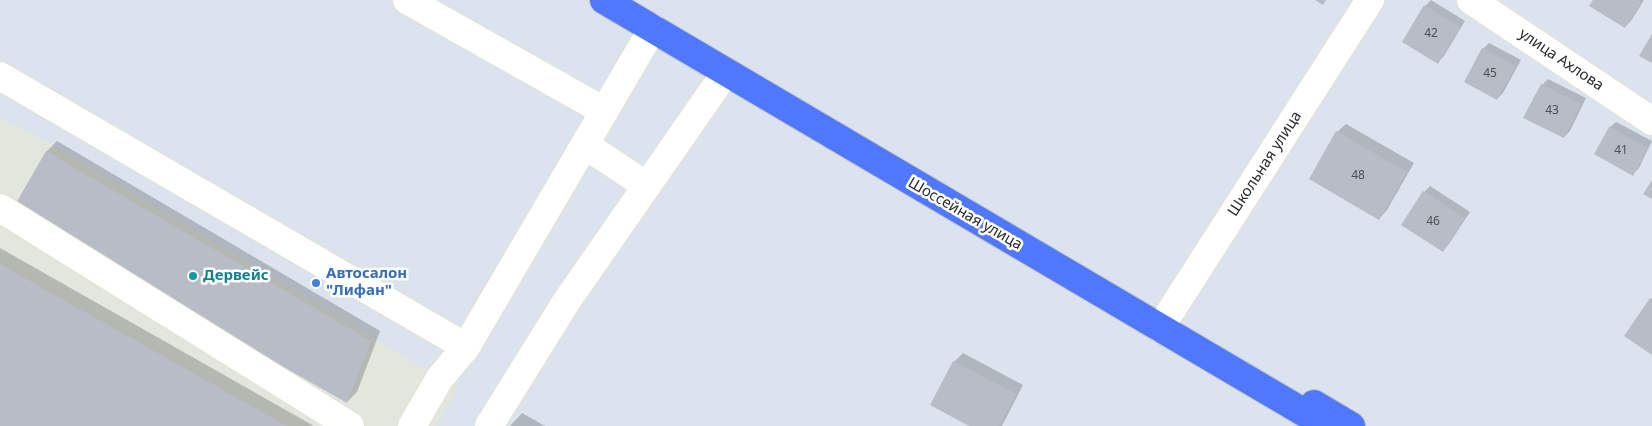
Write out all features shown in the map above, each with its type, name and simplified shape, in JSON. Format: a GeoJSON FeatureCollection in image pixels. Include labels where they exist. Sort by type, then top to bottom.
{"type":"FeatureCollection","features":[{"type":"Feature","properties":{"kind":"main road","name":"Шоссейная улица"},"geometry":{"type":"LineString","coordinates":[[604,0],[726,72],[1344,426]]}},
{"type":"Feature","properties":{"kind":"main road","name":"Шоссейная улица"},"geometry":{"type":"LineString","coordinates":[[629,0],[899,162],[1069,259],[1163,323]]}},
{"type":"Feature","properties":{"kind":"street"},"geometry":{"type":"LineString","coordinates":[[407,0],[604,111]]}},
{"type":"Feature","properties":{"kind":"street","name":"Школьная улица"},"geometry":{"type":"LineString","coordinates":[[1163,323],[1370,0]]}},
{"type":"Feature","properties":{"kind":"street","name":"улица Ахлова"},"geometry":{"type":"LineString","coordinates":[[1470,0],[1652,121]]}},
{"type":"Feature","properties":{"kind":"street"},"geometry":{"type":"LineString","coordinates":[[412,426],[440,378],[466,347],[653,28]]}},
{"type":"Feature","properties":{"kind":"street"},"geometry":{"type":"LineString","coordinates":[[489,426],[566,302],[726,72]]}},
{"type":"Feature","properties":{"kind":"street"},"geometry":{"type":"LineString","coordinates":[[0,76],[466,347]]}},
{"type":"Feature","properties":{"kind":"street"},"geometry":{"type":"LineString","coordinates":[[585,145],[647,186]]}},
{"type":"Feature","properties":{"kind":"street"},"geometry":{"type":"LineString","coordinates":[[0,208],[350,426]]}},
{"type":"Feature","properties":{"kind":"shaded area"},"geometry":{"type":"Polygon","coordinates":[[[0,118],[39,137],[458,389],[436,426],[0,426],[0,118]]]}},
{"type":"Feature","properties":{"kind":"building"},"geometry":{"type":"Polygon","coordinates":[[[1315,0],[1326,0],[1323,5],[1315,0]]]}},
{"type":"Feature","properties":{"kind":"building"},"geometry":{"type":"Polygon","coordinates":[[[1593,0],[1639,0],[1641,2],[1625,28],[1589,6],[1593,0]]]}},
{"type":"Feature","properties":{"kind":"building"},"geometry":{"type":"Polygon","coordinates":[[[1424,5],[1460,27],[1438,64],[1402,42],[1424,5]]]}},
{"type":"Feature","properties":{"kind":"building"},"geometry":{"type":"Polygon","coordinates":[[[1652,34],[1652,63],[1639,56],[1652,34]]]}},
{"type":"Feature","properties":{"kind":"building"},"geometry":{"type":"Polygon","coordinates":[[[1482,48],[1516,66],[1497,100],[1464,82],[1482,48]]]}},
{"type":"Feature","properties":{"kind":"building"},"geometry":{"type":"Polygon","coordinates":[[[1541,84],[1581,104],[1564,138],[1523,118],[1541,84]]]}},
{"type":"Feature","properties":{"kind":"building"},"geometry":{"type":"Polygon","coordinates":[[[1609,127],[1648,148],[1633,176],[1594,154],[1609,127]]]}},
{"type":"Feature","properties":{"kind":"building"},"geometry":{"type":"Polygon","coordinates":[[[1336,131],[1407,172],[1379,220],[1309,179],[1336,131]]]}},
{"type":"Feature","properties":{"kind":"building","name":"Дервейс"},"geometry":{"type":"Polygon","coordinates":[[[46,151],[371,341],[347,403],[11,212],[46,151]]]}},
{"type":"Feature","properties":{"kind":"building"},"geometry":{"type":"Polygon","coordinates":[[[1652,180],[1652,199],[1643,194],[1652,180]]]}},
{"type":"Feature","properties":{"kind":"building"},"geometry":{"type":"Polygon","coordinates":[[[1423,191],[1465,218],[1443,252],[1401,225],[1423,191]]]}},
{"type":"Feature","properties":{"kind":"building"},"geometry":{"type":"Polygon","coordinates":[[[0,264],[287,426],[0,426],[0,264]]]}},
{"type":"Feature","properties":{"kind":"building"},"geometry":{"type":"Polygon","coordinates":[[[1650,298],[1652,299],[1652,355],[1624,336],[1650,298]]]}},
{"type":"Feature","properties":{"kind":"building"},"geometry":{"type":"Polygon","coordinates":[[[953,361],[1016,394],[999,426],[969,426],[930,405],[953,361]]]}},
{"type":"Feature","properties":{"kind":"place","name":"Дервейс"},"geometry":{"type":"Point","coordinates":[193,276]}},
{"type":"Feature","properties":{"kind":"place","name":"Автосалон \"Лифан\""},"geometry":{"type":"Point","coordinates":[316,283]}}]}
